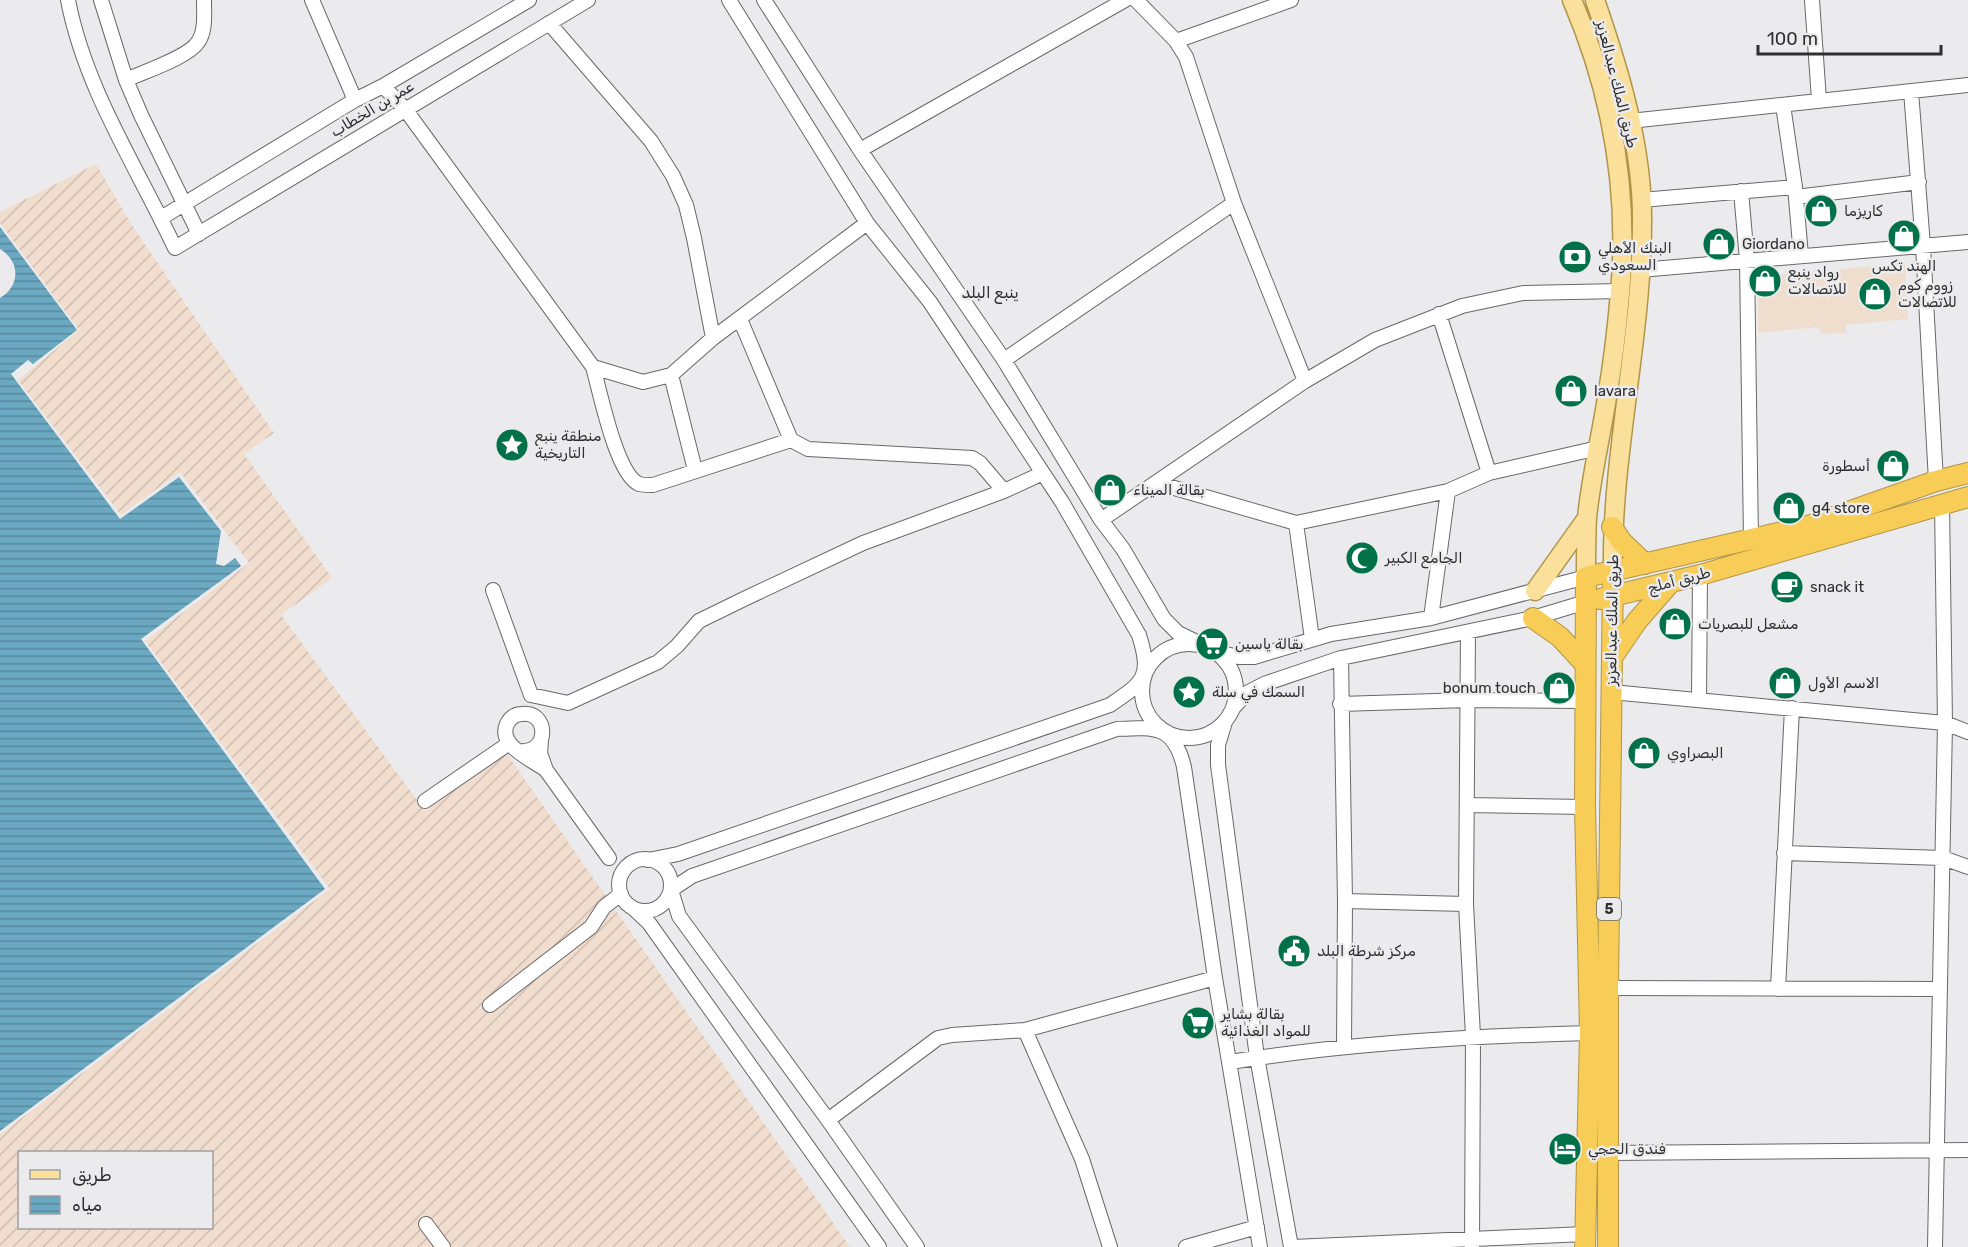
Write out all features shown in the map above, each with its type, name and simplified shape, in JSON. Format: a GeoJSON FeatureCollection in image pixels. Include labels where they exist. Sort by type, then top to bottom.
{"type":"FeatureCollection","features":[{"type":"Feature","properties":{"kind":"highway","name":"طريق أملج"},"geometry":{"type":"LineString","coordinates":[[1586,577],[1808,526],[1936,481],[1968,473]]}},
{"type":"Feature","properties":{"kind":"highway","name":"طريق أملج"},"geometry":{"type":"LineString","coordinates":[[1586,602],[1700,575],[1968,497]]}},
{"type":"Feature","properties":{"kind":"highway"},"geometry":{"type":"LineString","coordinates":[[1612,527],[1621,541],[1645,564]]}},
{"type":"Feature","properties":{"kind":"highway","name":"طريق الملك عبدالعزيز"},"geometry":{"type":"LineString","coordinates":[[1608,1247],[1608,988],[1613,572]]}},
{"type":"Feature","properties":{"kind":"highway","name":"5"},"geometry":{"type":"LineString","coordinates":[[1586,577],[1586,602]]}},
{"type":"Feature","properties":{"kind":"highway"},"geometry":{"type":"LineString","coordinates":[[1612,656],[1637,621],[1671,582]]}},
{"type":"Feature","properties":{"kind":"highway","name":"طريق الملك عبدالعزيز"},"geometry":{"type":"LineString","coordinates":[[1585,1241],[1590,1033],[1584,701],[1586,602]]}},
{"type":"Feature","properties":{"kind":"highway"},"geometry":{"type":"LineString","coordinates":[[1533,618],[1560,637],[1585,664]]}},
{"type":"Feature","properties":{"kind":"main road","name":"طريق الملك عبدالعزيز"},"geometry":{"type":"LineString","coordinates":[[1572,0],[1600,75],[1621,179],[1623,227],[1620,291],[1607,398],[1587,518],[1586,577]]}},
{"type":"Feature","properties":{"kind":"main road","name":"طريق الملك عبدالعزيز"},"geometry":{"type":"LineString","coordinates":[[1595,0],[1611,45],[1630,121],[1642,220],[1640,294],[1612,527],[1613,572]]}},
{"type":"Feature","properties":{"kind":"main road"},"geometry":{"type":"LineString","coordinates":[[1535,591],[1587,518]]}},
{"type":"Feature","properties":{"kind":"street"},"geometry":{"type":"LineString","coordinates":[[68,0],[85,62],[113,125],[160,218]]}},
{"type":"Feature","properties":{"kind":"street"},"geometry":{"type":"LineString","coordinates":[[101,0],[126,80],[199,234]]}},
{"type":"Feature","properties":{"kind":"street"},"geometry":{"type":"LineString","coordinates":[[126,80],[189,52],[198,43],[204,28],[204,0]]}},
{"type":"Feature","properties":{"kind":"street"},"geometry":{"type":"LineString","coordinates":[[312,0],[355,100]]}},
{"type":"Feature","properties":{"kind":"street","name":"عمر بن الخطاب"},"geometry":{"type":"LineString","coordinates":[[529,0],[383,86],[355,100],[160,218],[175,248],[588,0]]}},
{"type":"Feature","properties":{"kind":"street"},"geometry":{"type":"LineString","coordinates":[[729,0],[867,223],[930,302],[1062,502],[1139,636],[1146,657],[1142,693],[1145,708],[1153,721],[1180,748],[1184,766],[1215,978],[1260,1247]]}},
{"type":"Feature","properties":{"kind":"street"},"geometry":{"type":"LineString","coordinates":[[764,0],[860,150],[1004,360],[1101,520],[1123,549],[1164,619],[1179,633],[1217,652],[1239,657],[1254,657],[1331,634],[1431,618],[1586,577]]}},
{"type":"Feature","properties":{"kind":"street"},"geometry":{"type":"LineString","coordinates":[[860,150],[1125,0]]}},
{"type":"Feature","properties":{"kind":"street"},"geometry":{"type":"LineString","coordinates":[[1136,0],[1176,41],[1186,57],[1234,203],[1305,381]]}},
{"type":"Feature","properties":{"kind":"street"},"geometry":{"type":"LineString","coordinates":[[1176,41],[1291,0]]}},
{"type":"Feature","properties":{"kind":"street"},"geometry":{"type":"LineString","coordinates":[[1812,0],[1819,100]]}},
{"type":"Feature","properties":{"kind":"street"},"geometry":{"type":"LineString","coordinates":[[549,23],[651,141],[673,176],[686,205],[713,338]]}},
{"type":"Feature","properties":{"kind":"street"},"geometry":{"type":"LineString","coordinates":[[1630,121],[1968,85]]}},
{"type":"Feature","properties":{"kind":"street"},"geometry":{"type":"LineString","coordinates":[[383,86],[405,109],[593,367],[619,459],[628,475],[639,484],[653,485],[791,440]]}},
{"type":"Feature","properties":{"kind":"street"},"geometry":{"type":"LineString","coordinates":[[1911,91],[1919,182],[1936,481]]}},
{"type":"Feature","properties":{"kind":"street"},"geometry":{"type":"LineString","coordinates":[[1783,105],[1796,192],[1801,256]]}},
{"type":"Feature","properties":{"kind":"street"},"geometry":{"type":"LineString","coordinates":[[1641,200],[1741,191],[1796,192],[1919,182]]}},
{"type":"Feature","properties":{"kind":"street"},"geometry":{"type":"LineString","coordinates":[[1741,191],[1747,260],[1751,540]]}},
{"type":"Feature","properties":{"kind":"street"},"geometry":{"type":"LineString","coordinates":[[1004,360],[1234,203]]}},
{"type":"Feature","properties":{"kind":"street"},"geometry":{"type":"LineString","coordinates":[[593,367],[643,382],[671,375],[713,338],[867,223]]}},
{"type":"Feature","properties":{"kind":"street"},"geometry":{"type":"LineString","coordinates":[[1640,270],[1968,242]]}},
{"type":"Feature","properties":{"kind":"street"},"geometry":{"type":"LineString","coordinates":[[1101,520],[1305,381],[1375,340],[1462,306],[1523,293],[1620,291]]}},
{"type":"Feature","properties":{"kind":"street"},"geometry":{"type":"LineString","coordinates":[[1439,314],[1489,473]]}},
{"type":"Feature","properties":{"kind":"street"},"geometry":{"type":"LineString","coordinates":[[740,319],[791,440],[808,449],[972,458],[980,463],[1004,491]]}},
{"type":"Feature","properties":{"kind":"street"},"geometry":{"type":"LineString","coordinates":[[671,375],[695,470]]}},
{"type":"Feature","properties":{"kind":"street"},"geometry":{"type":"LineString","coordinates":[[1157,483],[1296,523],[1448,491],[1489,473],[1598,448]]}},
{"type":"Feature","properties":{"kind":"street"},"geometry":{"type":"LineString","coordinates":[[493,590],[531,695],[567,703],[658,662],[677,646],[699,621],[708,616],[863,543],[1004,491],[1043,473]]}},
{"type":"Feature","properties":{"kind":"street"},"geometry":{"type":"LineString","coordinates":[[1431,618],[1448,491]]}},
{"type":"Feature","properties":{"kind":"street"},"geometry":{"type":"LineString","coordinates":[[1935,1247],[1945,723],[1942,503]]}},
{"type":"Feature","properties":{"kind":"street"},"geometry":{"type":"LineString","coordinates":[[1296,523],[1312,639]]}},
{"type":"Feature","properties":{"kind":"street"},"geometry":{"type":"LineString","coordinates":[[1699,700],[1700,575]]}},
{"type":"Feature","properties":{"kind":"street"},"geometry":{"type":"LineString","coordinates":[[1585,1241],[1292,1247],[1257,1057],[1218,765],[1218,745],[1225,722],[1233,708],[1247,693],[1264,684],[1341,657],[1533,618],[1586,602]]}},
{"type":"Feature","properties":{"kind":"street"},"geometry":{"type":"LineString","coordinates":[[1468,632],[1467,904],[1473,1036],[1472,1242]]}},
{"type":"Feature","properties":{"kind":"street"},"geometry":{"type":"LineString","coordinates":[[609,858],[632,863],[678,854],[1110,705],[1130,692],[1160,653],[1173,646],[1188,643],[1203,645]]}},
{"type":"Feature","properties":{"kind":"street"},"geometry":{"type":"LineString","coordinates":[[1217,652],[1228,663],[1234,677],[1236,693],[1233,708]]}},
{"type":"Feature","properties":{"kind":"street"},"geometry":{"type":"LineString","coordinates":[[1341,657],[1345,901],[1344,1047]]}},
{"type":"Feature","properties":{"kind":"street"},"geometry":{"type":"LineString","coordinates":[[1611,692],[1945,723],[1968,732]]}},
{"type":"Feature","properties":{"kind":"street"},"geometry":{"type":"LineString","coordinates":[[1340,704],[1468,700],[1584,701]]}},
{"type":"Feature","properties":{"kind":"street"},"geometry":{"type":"LineString","coordinates":[[1778,989],[1792,708]]}},
{"type":"Feature","properties":{"kind":"street"},"geometry":{"type":"LineString","coordinates":[[546,770],[514,747],[505,732],[513,717],[525,713],[540,722],[543,735],[540,753],[546,770],[609,858],[617,872],[623,899],[649,923],[879,1247]]}},
{"type":"Feature","properties":{"kind":"street"},"geometry":{"type":"LineString","coordinates":[[633,908],[645,911],[654,910],[668,899],[671,890],[692,876],[1117,729],[1140,728],[1164,731],[1180,737],[1196,738],[1212,732],[1225,722]]}},
{"type":"Feature","properties":{"kind":"street"},"geometry":{"type":"LineString","coordinates":[[425,801],[514,747],[532,750],[541,741]]}},
{"type":"Feature","properties":{"kind":"street"},"geometry":{"type":"LineString","coordinates":[[1467,805],[1585,807]]}},
{"type":"Feature","properties":{"kind":"street"},"geometry":{"type":"LineString","coordinates":[[1784,853],[1943,858],[1968,867]]}},
{"type":"Feature","properties":{"kind":"street"},"geometry":{"type":"LineString","coordinates":[[648,860],[663,867],[668,873],[679,916],[828,1120],[916,1247]]}},
{"type":"Feature","properties":{"kind":"street"},"geometry":{"type":"LineString","coordinates":[[490,1005],[591,927],[620,889],[626,868],[632,863]]}},
{"type":"Feature","properties":{"kind":"street"},"geometry":{"type":"LineString","coordinates":[[1345,901],[1467,904]]}},
{"type":"Feature","properties":{"kind":"street"},"geometry":{"type":"LineString","coordinates":[[828,1120],[938,1038],[1025,1030],[1215,978]]}},
{"type":"Feature","properties":{"kind":"street"},"geometry":{"type":"LineString","coordinates":[[1608,988],[1940,989]]}},
{"type":"Feature","properties":{"kind":"street"},"geometry":{"type":"LineString","coordinates":[[1025,1030],[1082,1159],[1110,1247]]}},
{"type":"Feature","properties":{"kind":"street"},"geometry":{"type":"LineString","coordinates":[[1230,1062],[1344,1047],[1473,1036],[1590,1033]]}},
{"type":"Feature","properties":{"kind":"street"},"geometry":{"type":"LineString","coordinates":[[1608,1153],[1968,1150]]}},
{"type":"Feature","properties":{"kind":"street"},"geometry":{"type":"LineString","coordinates":[[426,1224],[443,1247]]}},
{"type":"Feature","properties":{"kind":"street"},"geometry":{"type":"LineString","coordinates":[[1186,1247],[1257,1227]]}},
{"type":"Feature","properties":{"kind":"shaded area"},"geometry":{"type":"Polygon","coordinates":[[[96,164],[131,224],[274,433],[244,454],[332,578],[281,615],[425,811],[505,751],[850,1247],[0,1247],[0,1134],[330,889],[145,641],[249,563],[180,472],[121,515],[18,380],[79,330],[0,223],[0,212],[96,164]]]}},
{"type":"Feature","properties":{"kind":"shaded area"},"geometry":{"type":"Polygon","coordinates":[[[1905,263],[1908,319],[1846,325],[1846,333],[1821,334],[1820,327],[1758,333],[1758,277],[1905,263]]]}},
{"type":"Feature","properties":{"kind":"water"},"geometry":{"type":"Polygon","coordinates":[[[0,227],[77,330],[33,364],[28,360],[11,374],[120,519],[179,477],[221,531],[216,564],[224,566],[235,558],[241,566],[141,639],[325,889],[0,1131],[0,298],[7,293],[14,281],[15,267],[7,254],[0,249],[0,227]]]}},
{"type":"Feature","properties":{"kind":"place","name":"كاريزما"},"geometry":{"type":"Point","coordinates":[1821,211]}},
{"type":"Feature","properties":{"kind":"place","name":"الهند تكس"},"geometry":{"type":"Point","coordinates":[1904,236]}},
{"type":"Feature","properties":{"kind":"place","name":"Giordano"},"geometry":{"type":"Point","coordinates":[1719,244]}},
{"type":"Feature","properties":{"kind":"place","name":"البنك الأهلي السعودي"},"geometry":{"type":"Point","coordinates":[1575,257]}},
{"type":"Feature","properties":{"kind":"place","name":"رواد ينبع للاتصالات"},"geometry":{"type":"Point","coordinates":[1765,281]}},
{"type":"Feature","properties":{"kind":"place","name":"زووم كوم للاتصالات"},"geometry":{"type":"Point","coordinates":[1875,294]}},
{"type":"Feature","properties":{"kind":"place","name":"lavara"},"geometry":{"type":"Point","coordinates":[1571,391]}},
{"type":"Feature","properties":{"kind":"place","name":"منطقة ينبع التاريخية"},"geometry":{"type":"Point","coordinates":[512,445]}},
{"type":"Feature","properties":{"kind":"place","name":"أسطورة"},"geometry":{"type":"Point","coordinates":[1893,466]}},
{"type":"Feature","properties":{"kind":"place","name":"بقالة الميناء"},"geometry":{"type":"Point","coordinates":[1110,490]}},
{"type":"Feature","properties":{"kind":"place","name":"g4 store"},"geometry":{"type":"Point","coordinates":[1789,508]}},
{"type":"Feature","properties":{"kind":"place","name":"الجامع الكبير"},"geometry":{"type":"Point","coordinates":[1362,558]}},
{"type":"Feature","properties":{"kind":"place","name":"snack it"},"geometry":{"type":"Point","coordinates":[1787,587]}},
{"type":"Feature","properties":{"kind":"place","name":"مشعل للبصريات"},"geometry":{"type":"Point","coordinates":[1675,624]}},
{"type":"Feature","properties":{"kind":"place","name":"بقالة ياسين"},"geometry":{"type":"Point","coordinates":[1212,644]}},
{"type":"Feature","properties":{"kind":"place","name":"الاسم الأول"},"geometry":{"type":"Point","coordinates":[1785,683]}},
{"type":"Feature","properties":{"kind":"place","name":"bonum touch"},"geometry":{"type":"Point","coordinates":[1559,688]}},
{"type":"Feature","properties":{"kind":"place","name":"السمك في سلة"},"geometry":{"type":"Point","coordinates":[1189,692]}},
{"type":"Feature","properties":{"kind":"place","name":"البصراوي"},"geometry":{"type":"Point","coordinates":[1644,753]}},
{"type":"Feature","properties":{"kind":"place","name":"مركز شرطة البلد"},"geometry":{"type":"Point","coordinates":[1294,951]}},
{"type":"Feature","properties":{"kind":"place","name":"بقالة بشاير للمواد الغذائية"},"geometry":{"type":"Point","coordinates":[1198,1023]}},
{"type":"Feature","properties":{"kind":"place","name":"فندق الحجي"},"geometry":{"type":"Point","coordinates":[1565,1149]}},
{"type":"Feature","properties":{"kind":"district","name":"ينبع البلد"},"geometry":{"type":"Point","coordinates":[990,292]}}]}
